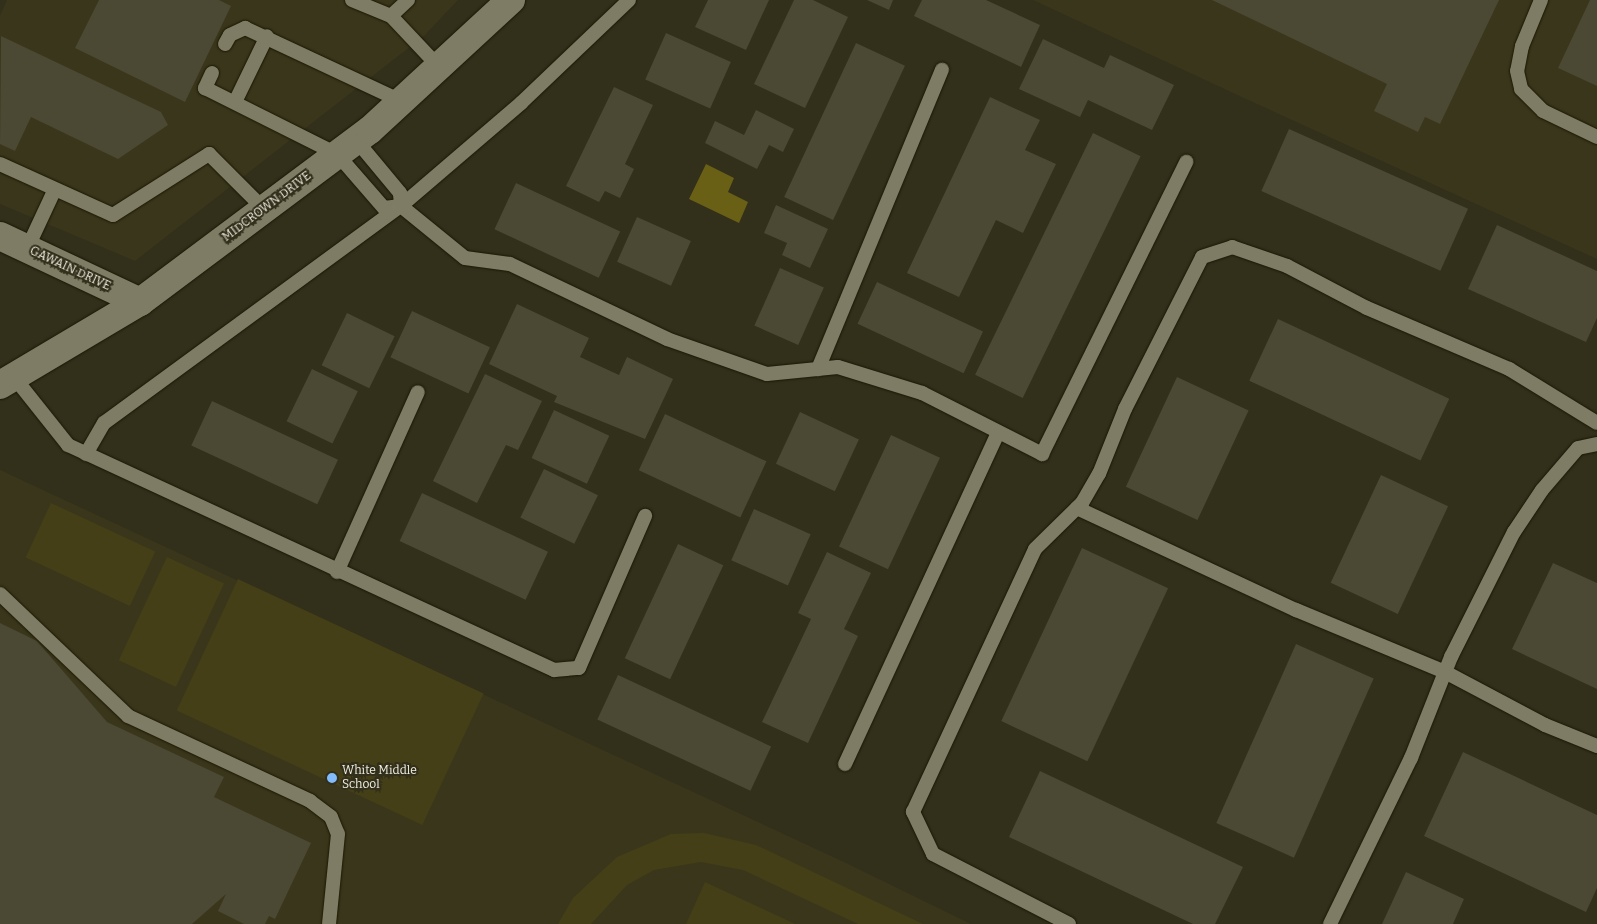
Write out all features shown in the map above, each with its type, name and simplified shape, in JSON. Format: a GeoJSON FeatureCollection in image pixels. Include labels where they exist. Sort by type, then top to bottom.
{"type":"FeatureCollection","features":[{"type":"Feature","properties":{"kind":"street","name":"MIDCROWN DRIVE"},"geometry":{"type":"LineString","coordinates":[[7,381],[140,302],[347,147],[439,67],[511,0]]}},
{"type":"Feature","properties":{"kind":"street","name":"GAWAIN DRIVE"},"geometry":{"type":"LineString","coordinates":[[0,236],[140,302]]}},
{"type":"Feature","properties":{"kind":"lane"},"geometry":{"type":"LineString","coordinates":[[391,16],[408,0]]}},
{"type":"Feature","properties":{"kind":"lane"},"geometry":{"type":"LineString","coordinates":[[86,454],[104,423],[401,206],[521,103],[629,0]]}},
{"type":"Feature","properties":{"kind":"lane"},"geometry":{"type":"LineString","coordinates":[[1542,0],[1516,71],[1521,89],[1543,112],[1597,137]]}},
{"type":"Feature","properties":{"kind":"lane"},"geometry":{"type":"LineString","coordinates":[[357,1],[391,16],[439,67]]}},
{"type":"Feature","properties":{"kind":"lane"},"geometry":{"type":"LineString","coordinates":[[225,44],[230,35],[245,28],[267,36],[401,101]]}},
{"type":"Feature","properties":{"kind":"lane"},"geometry":{"type":"LineString","coordinates":[[235,102],[267,36]]}},
{"type":"Feature","properties":{"kind":"lane"},"geometry":{"type":"LineString","coordinates":[[818,369],[942,70]]}},
{"type":"Feature","properties":{"kind":"lane"},"geometry":{"type":"LineString","coordinates":[[212,73],[204,88],[347,147],[400,193],[401,206]]}},
{"type":"Feature","properties":{"kind":"lane"},"geometry":{"type":"LineString","coordinates":[[347,147],[384,208],[401,206],[465,258],[510,264],[666,339],[767,374],[838,367],[922,393],[1042,454],[1186,162]]}},
{"type":"Feature","properties":{"kind":"lane"},"geometry":{"type":"LineString","coordinates":[[0,164],[54,191],[113,215],[209,154],[264,209]]}},
{"type":"Feature","properties":{"kind":"lane"},"geometry":{"type":"LineString","coordinates":[[27,249],[54,191]]}},
{"type":"Feature","properties":{"kind":"lane"},"geometry":{"type":"LineString","coordinates":[[1069,924],[933,854],[913,812],[1035,549],[1077,508],[1099,474],[1146,364],[1202,257],[1232,247],[1286,266],[1367,308],[1509,369],[1597,423]]}},
{"type":"Feature","properties":{"kind":"lane"},"geometry":{"type":"LineString","coordinates":[[7,381],[68,446],[337,572],[554,670],[578,668],[645,516]]}},
{"type":"Feature","properties":{"kind":"lane"},"geometry":{"type":"LineString","coordinates":[[337,572],[418,392]]}},
{"type":"Feature","properties":{"kind":"lane"},"geometry":{"type":"LineString","coordinates":[[845,764],[998,433]]}},
{"type":"Feature","properties":{"kind":"lane"},"geometry":{"type":"LineString","coordinates":[[1330,924],[1411,758],[1476,604],[1542,490],[1578,448],[1597,444]]}},
{"type":"Feature","properties":{"kind":"lane"},"geometry":{"type":"LineString","coordinates":[[1077,508],[1296,610],[1446,672],[1545,725],[1597,746]]}},
{"type":"Feature","properties":{"kind":"lane"},"geometry":{"type":"LineString","coordinates":[[0,594],[128,716],[310,801],[331,818],[338,834],[329,924]]}},
{"type":"Feature","properties":{"kind":"shaded area"},"geometry":{"type":"Polygon","coordinates":[[[7,0],[458,0],[424,36],[135,261],[0,204],[0,16],[7,0]]]}},
{"type":"Feature","properties":{"kind":"shaded area"},"geometry":{"type":"Polygon","coordinates":[[[1033,0],[1597,0],[1597,259],[1246,99],[1033,0]]]}},
{"type":"Feature","properties":{"kind":"shaded area"},"geometry":{"type":"Polygon","coordinates":[[[706,164],[734,178],[728,192],[748,202],[739,223],[689,199],[706,164]]]}},
{"type":"Feature","properties":{"kind":"shaded area","name":"White Middle School"},"geometry":{"type":"Polygon","coordinates":[[[0,470],[844,862],[971,924],[0,924],[0,470]]]}},
{"type":"Feature","properties":{"kind":"shaded area"},"geometry":{"type":"Polygon","coordinates":[[[51,503],[155,552],[130,606],[26,557],[51,503]]]}},
{"type":"Feature","properties":{"kind":"shaded area"},"geometry":{"type":"Polygon","coordinates":[[[167,557],[224,584],[176,687],[119,660],[167,557]]]}},
{"type":"Feature","properties":{"kind":"shaded area"},"geometry":{"type":"Polygon","coordinates":[[[238,579],[484,694],[422,825],[177,710],[238,579]]]}},
{"type":"Feature","properties":{"kind":"shaded area"},"geometry":{"type":"Polygon","coordinates":[[[704,833],[756,845],[923,924],[858,924],[743,870],[701,862],[654,870],[627,885],[591,924],[558,924],[573,898],[617,857],[671,834],[704,833]]]}},
{"type":"Feature","properties":{"kind":"shaded area"},"geometry":{"type":"Polygon","coordinates":[[[705,882],[795,924],[686,924],[705,882]]]}},
{"type":"Feature","properties":{"kind":"building"},"geometry":{"type":"Polygon","coordinates":[[[99,0],[219,0],[231,6],[185,102],[75,48],[99,0]]]}},
{"type":"Feature","properties":{"kind":"building"},"geometry":{"type":"Polygon","coordinates":[[[708,0],[769,0],[746,50],[695,27],[708,0]]]}},
{"type":"Feature","properties":{"kind":"building"},"geometry":{"type":"Polygon","coordinates":[[[794,0],[813,0],[848,17],[805,108],[754,84],[794,0]]]}},
{"type":"Feature","properties":{"kind":"building"},"geometry":{"type":"Polygon","coordinates":[[[867,0],[893,0],[889,10],[867,0]]]}},
{"type":"Feature","properties":{"kind":"building"},"geometry":{"type":"Polygon","coordinates":[[[922,0],[986,0],[1040,25],[1021,67],[914,16],[922,0]]]}},
{"type":"Feature","properties":{"kind":"building"},"geometry":{"type":"Polygon","coordinates":[[[1212,0],[1499,0],[1440,124],[1425,117],[1418,132],[1374,111],[1387,84],[1212,0]]]}},
{"type":"Feature","properties":{"kind":"building"},"geometry":{"type":"Polygon","coordinates":[[[1590,0],[1597,0],[1597,86],[1558,68],[1590,0]]]}},
{"type":"Feature","properties":{"kind":"building"},"geometry":{"type":"Polygon","coordinates":[[[666,33],[731,62],[710,108],[645,80],[666,33]]]}},
{"type":"Feature","properties":{"kind":"building"},"geometry":{"type":"Polygon","coordinates":[[[1,36],[161,112],[168,125],[118,159],[31,117],[15,151],[0,144],[1,36]]]}},
{"type":"Feature","properties":{"kind":"building"},"geometry":{"type":"Polygon","coordinates":[[[1043,39],[1104,68],[1110,55],[1174,85],[1152,130],[1088,100],[1080,117],[1019,89],[1043,39]]]}},
{"type":"Feature","properties":{"kind":"building"},"geometry":{"type":"Polygon","coordinates":[[[856,43],[905,66],[833,220],[784,197],[856,43]]]}},
{"type":"Feature","properties":{"kind":"building"},"geometry":{"type":"Polygon","coordinates":[[[614,87],[653,105],[625,164],[634,169],[620,198],[605,191],[599,202],[566,186],[614,87]]]}},
{"type":"Feature","properties":{"kind":"building"},"geometry":{"type":"Polygon","coordinates":[[[990,97],[1040,120],[1025,150],[1056,164],[1023,233],[996,220],[959,297],[907,273],[990,97]]]}},
{"type":"Feature","properties":{"kind":"building"},"geometry":{"type":"Polygon","coordinates":[[[756,110],[794,129],[783,152],[769,145],[757,169],[705,143],[715,121],[744,135],[756,110]]]}},
{"type":"Feature","properties":{"kind":"building"},"geometry":{"type":"Polygon","coordinates":[[[1289,129],[1468,209],[1440,271],[1261,191],[1289,129]]]}},
{"type":"Feature","properties":{"kind":"building"},"geometry":{"type":"Polygon","coordinates":[[[1093,133],[1141,156],[1023,398],[975,375],[1093,133]]]}},
{"type":"Feature","properties":{"kind":"building"},"geometry":{"type":"Polygon","coordinates":[[[516,183],[620,232],[599,278],[494,229],[516,183]]]}},
{"type":"Feature","properties":{"kind":"building"},"geometry":{"type":"Polygon","coordinates":[[[776,205],[828,229],[810,268],[782,255],[787,243],[764,233],[776,205]]]}},
{"type":"Feature","properties":{"kind":"building"},"geometry":{"type":"Polygon","coordinates":[[[637,217],[691,241],[671,286],[617,262],[637,217]]]}},
{"type":"Feature","properties":{"kind":"building"},"geometry":{"type":"Polygon","coordinates":[[[1497,225],[1597,271],[1597,318],[1586,342],[1468,289],[1497,225]]]}},
{"type":"Feature","properties":{"kind":"building"},"geometry":{"type":"Polygon","coordinates":[[[780,268],[824,288],[798,345],[754,326],[780,268]]]}},
{"type":"Feature","properties":{"kind":"building"},"geometry":{"type":"Polygon","coordinates":[[[877,282],[983,331],[964,373],[858,324],[877,282]]]}},
{"type":"Feature","properties":{"kind":"building"},"geometry":{"type":"Polygon","coordinates":[[[517,304],[589,338],[580,357],[619,375],[627,357],[673,379],[645,439],[554,402],[557,396],[489,364],[517,304]]]}},
{"type":"Feature","properties":{"kind":"building"},"geometry":{"type":"Polygon","coordinates":[[[412,311],[490,347],[468,394],[390,357],[412,311]]]}},
{"type":"Feature","properties":{"kind":"building"},"geometry":{"type":"Polygon","coordinates":[[[347,313],[395,336],[369,388],[322,365],[347,313]]]}},
{"type":"Feature","properties":{"kind":"building"},"geometry":{"type":"Polygon","coordinates":[[[1278,319],[1449,399],[1421,461],[1249,381],[1278,319]]]}},
{"type":"Feature","properties":{"kind":"building"},"geometry":{"type":"Polygon","coordinates":[[[312,369],[358,391],[332,443],[287,421],[312,369]]]}},
{"type":"Feature","properties":{"kind":"building"},"geometry":{"type":"Polygon","coordinates":[[[485,374],[542,401],[518,450],[506,445],[477,503],[433,481],[485,374]]]}},
{"type":"Feature","properties":{"kind":"building"},"geometry":{"type":"Polygon","coordinates":[[[1177,377],[1249,410],[1197,520],[1126,487],[1177,377]]]}},
{"type":"Feature","properties":{"kind":"building"},"geometry":{"type":"Polygon","coordinates":[[[212,401],[338,460],[317,504],[191,445],[212,401]]]}},
{"type":"Feature","properties":{"kind":"building"},"geometry":{"type":"Polygon","coordinates":[[[554,410],[609,436],[587,484],[532,458],[554,410]]]}},
{"type":"Feature","properties":{"kind":"building"},"geometry":{"type":"Polygon","coordinates":[[[800,412],[859,439],[835,491],[776,464],[800,412]]]}},
{"type":"Feature","properties":{"kind":"building"},"geometry":{"type":"Polygon","coordinates":[[[665,414],[767,461],[740,518],[639,470],[665,414]]]}},
{"type":"Feature","properties":{"kind":"building"},"geometry":{"type":"Polygon","coordinates":[[[891,435],[940,458],[888,569],[839,546],[891,435]]]}},
{"type":"Feature","properties":{"kind":"building"},"geometry":{"type":"Polygon","coordinates":[[[544,469],[598,495],[574,544],[520,518],[544,469]]]}},
{"type":"Feature","properties":{"kind":"building"},"geometry":{"type":"Polygon","coordinates":[[[1381,475],[1448,506],[1398,614],[1331,583],[1381,475]]]}},
{"type":"Feature","properties":{"kind":"building"},"geometry":{"type":"Polygon","coordinates":[[[422,493],[548,552],[526,600],[400,541],[422,493]]]}},
{"type":"Feature","properties":{"kind":"building"},"geometry":{"type":"Polygon","coordinates":[[[754,509],[811,534],[788,585],[731,560],[754,509]]]}},
{"type":"Feature","properties":{"kind":"building"},"geometry":{"type":"Polygon","coordinates":[[[678,544],[723,565],[670,679],[625,658],[678,544]]]}},
{"type":"Feature","properties":{"kind":"building"},"geometry":{"type":"Polygon","coordinates":[[[1082,548],[1168,588],[1087,761],[1001,721],[1082,548]]]}},
{"type":"Feature","properties":{"kind":"building"},"geometry":{"type":"Polygon","coordinates":[[[827,552],[871,573],[844,629],[858,636],[808,743],[762,722],[811,619],[798,613],[827,552]]]}},
{"type":"Feature","properties":{"kind":"building"},"geometry":{"type":"Polygon","coordinates":[[[1553,563],[1597,583],[1597,689],[1512,649],[1553,563]]]}},
{"type":"Feature","properties":{"kind":"building"},"geometry":{"type":"Polygon","coordinates":[[[0,623],[37,641],[107,722],[224,777],[214,797],[311,843],[275,919],[269,916],[265,924],[244,924],[218,911],[226,894],[192,924],[0,924],[0,623]]]}},
{"type":"Feature","properties":{"kind":"building"},"geometry":{"type":"Polygon","coordinates":[[[1296,644],[1374,679],[1294,858],[1216,823],[1296,644]]]}},
{"type":"Feature","properties":{"kind":"building"},"geometry":{"type":"Polygon","coordinates":[[[618,675],[771,746],[750,791],[597,719],[618,675]]]}},
{"type":"Feature","properties":{"kind":"building"},"geometry":{"type":"Polygon","coordinates":[[[1463,752],[1597,815],[1597,888],[1586,912],[1424,836],[1463,752]]]}},
{"type":"Feature","properties":{"kind":"building"},"geometry":{"type":"Polygon","coordinates":[[[1040,771],[1243,867],[1215,924],[1193,924],[1009,837],[1040,771]]]}},
{"type":"Feature","properties":{"kind":"building"},"geometry":{"type":"Polygon","coordinates":[[[1406,872],[1464,899],[1453,924],[1382,924],[1406,872]]]}},
{"type":"Feature","properties":{"kind":"place","name":"White Middle School"},"geometry":{"type":"Point","coordinates":[332,778]}}]}
